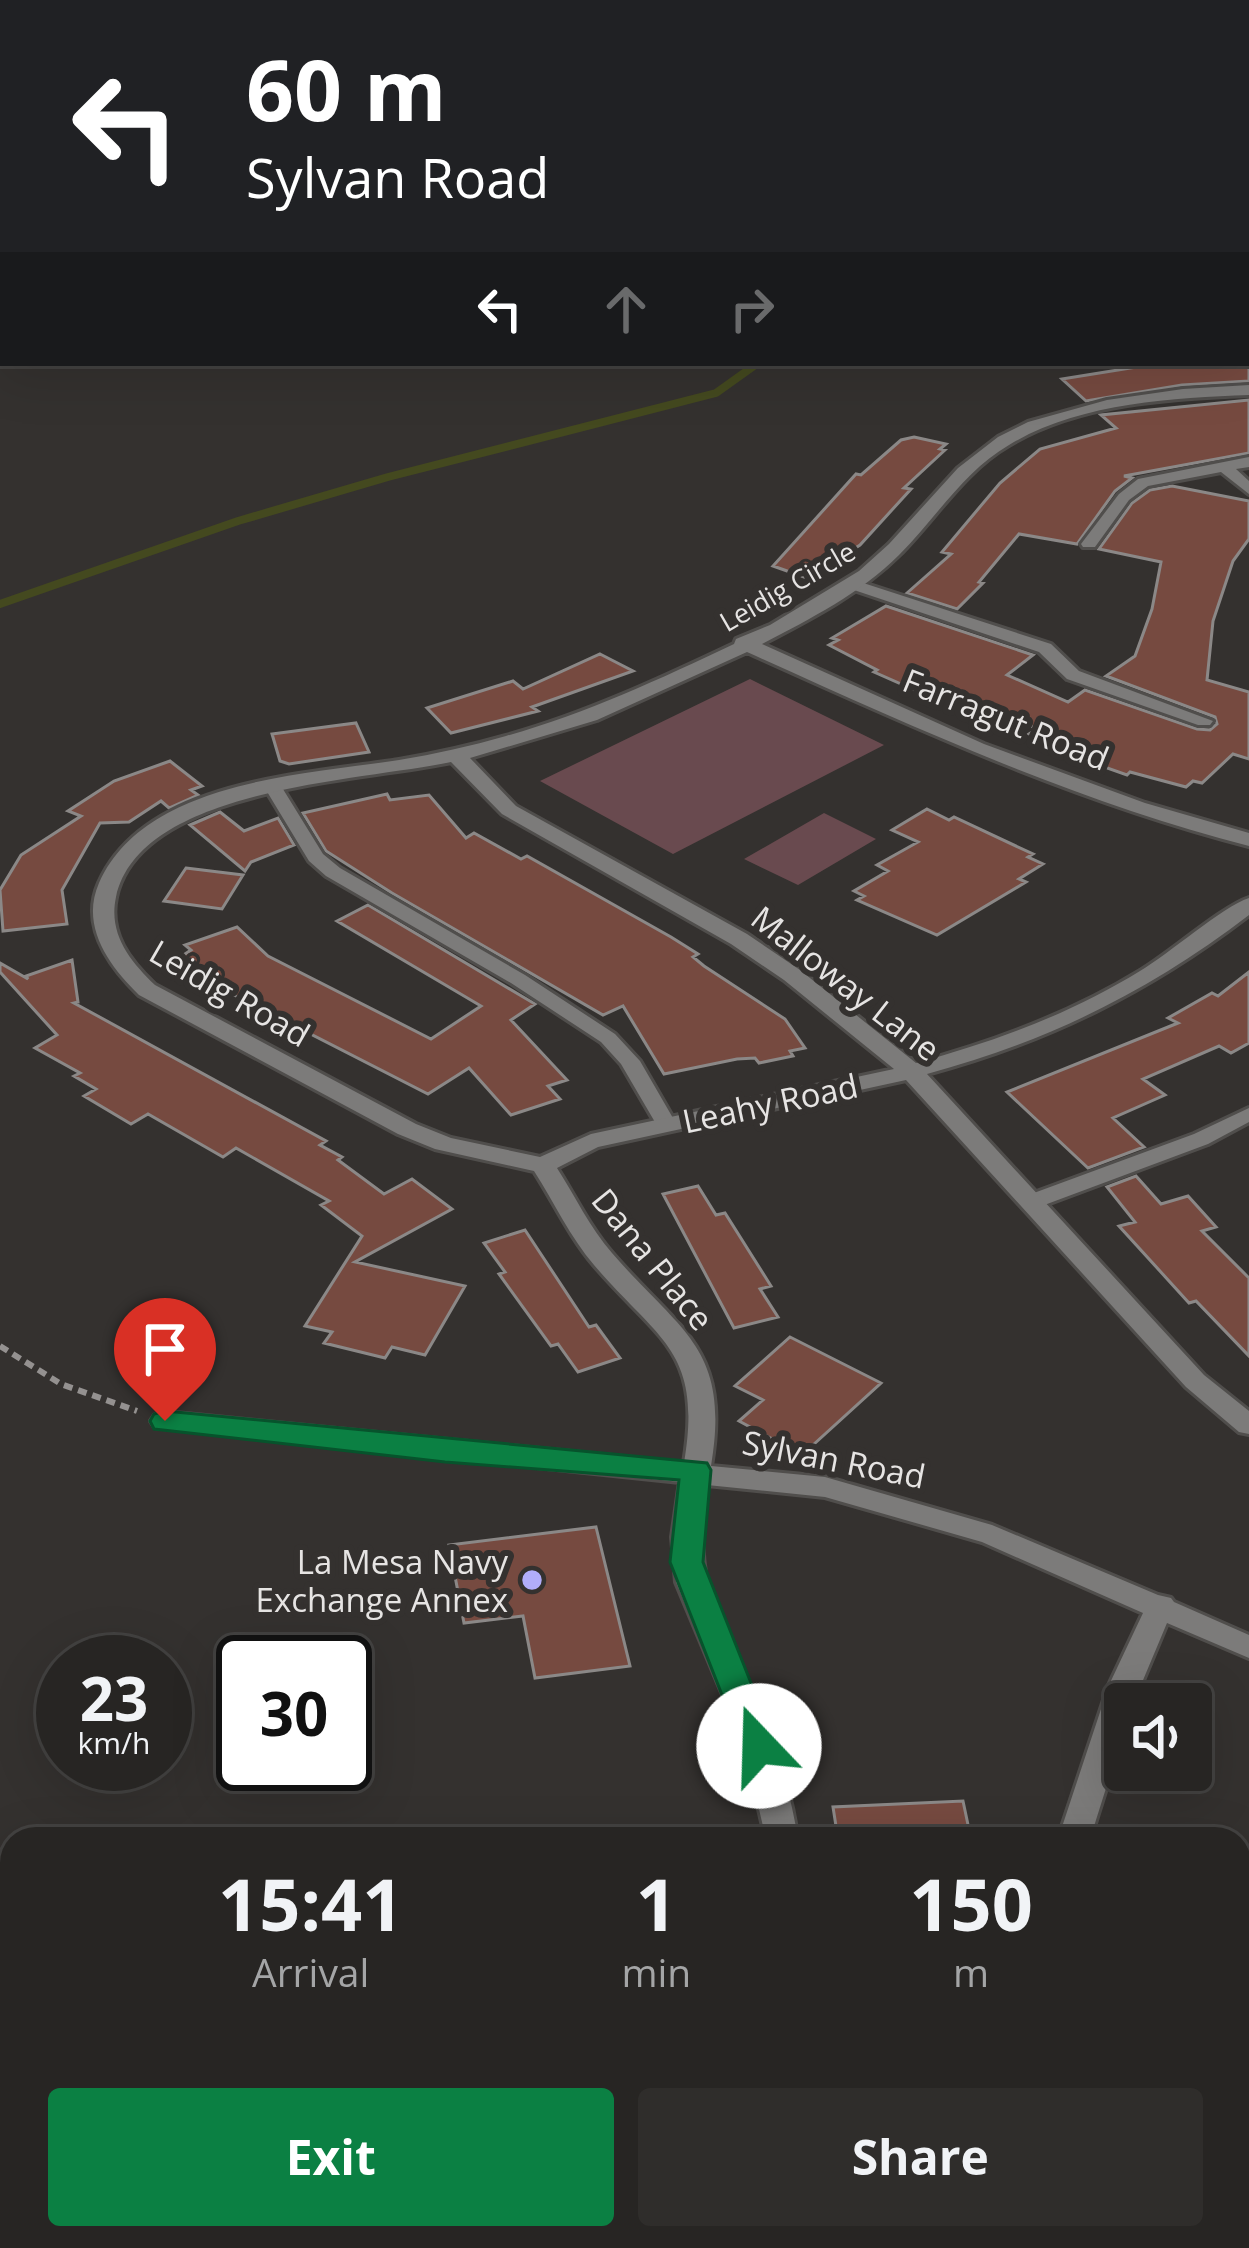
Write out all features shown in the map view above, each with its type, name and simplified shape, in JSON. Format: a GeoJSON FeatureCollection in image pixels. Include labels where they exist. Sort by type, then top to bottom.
{"type":"FeatureCollection","features":[{"type":"Feature","properties":{"kind":"street","name":"Leidig Circle"},"geometry":{"type":"LineString","coordinates":[[456,755],[592,715],[743,643],[851,584],[883,561],[981,456],[1030,428],[1190,394],[1249,390]]}},
{"type":"Feature","properties":{"kind":"street","name":"Farragut Road"},"geometry":{"type":"LineString","coordinates":[[743,643],[997,756],[1138,807],[1249,840]]}},
{"type":"Feature","properties":{"kind":"street","name":"Leidig Road"},"geometry":{"type":"LineString","coordinates":[[456,755],[229,796],[176,820],[131,852],[117,869],[100,909],[110,951],[124,971],[183,1010],[407,1129],[484,1154],[543,1165]]}},
{"type":"Feature","properties":{"kind":"street","name":"Malloway Lane"},"geometry":{"type":"LineString","coordinates":[[456,755],[508,810],[739,939],[913,1072],[1196,1381],[1249,1425]]}},
{"type":"Feature","properties":{"kind":"street","name":"Leahy Road"},"geometry":{"type":"LineString","coordinates":[[543,1165],[574,1146],[913,1072],[1001,1044],[1097,1005],[1181,956],[1249,905]]}},
{"type":"Feature","properties":{"kind":"street","name":"Dana Place"},"geometry":{"type":"LineString","coordinates":[[543,1165],[583,1235],[681,1342],[694,1365],[703,1417],[696,1470]]}},
{"type":"Feature","properties":{"kind":"street","name":"Sylvan Road"},"geometry":{"type":"LineString","coordinates":[[165,1421],[445,1452],[696,1470],[825,1487],[935,1516],[1161,1605],[1249,1647]]}},
{"type":"Feature","properties":{"kind":"street"},"geometry":{"type":"LineString","coordinates":[[696,1470],[687,1562],[695,1592],[749,1716],[779,1827]]}},
{"type":"Feature","properties":{"kind":"street"},"geometry":{"type":"LineString","coordinates":[[1078,1827],[1124,1685],[1161,1605]]}},
{"type":"Feature","properties":{"kind":"lane"},"geometry":{"type":"LineString","coordinates":[[1089,544],[1124,497],[1143,482],[1249,462]]}},
{"type":"Feature","properties":{"kind":"lane"},"geometry":{"type":"LineString","coordinates":[[1224,466],[1249,489]]}},
{"type":"Feature","properties":{"kind":"lane"},"geometry":{"type":"LineString","coordinates":[[851,584],[1045,648],[1073,675],[1204,721]]}},
{"type":"Feature","properties":{"kind":"lane"},"geometry":{"type":"LineString","coordinates":[[272,785],[316,857],[333,872],[518,979],[608,1038],[630,1061],[666,1125]]}},
{"type":"Feature","properties":{"kind":"lane"},"geometry":{"type":"LineString","coordinates":[[1031,1202],[1201,1139],[1249,1114]]}},
{"type":"Feature","properties":{"kind":"path"},"geometry":{"type":"LineString","coordinates":[[0,1346],[61,1384],[165,1421]]}},
{"type":"Feature","properties":{"kind":"shaded area"},"geometry":{"type":"Polygon","coordinates":[[[750,679],[884,745],[673,854],[540,781],[750,679]]]}},
{"type":"Feature","properties":{"kind":"shaded area"},"geometry":{"type":"Polygon","coordinates":[[[824,813],[876,839],[798,885],[744,859],[824,813]]]}},
{"type":"Feature","properties":{"kind":"building"},"geometry":{"type":"Polygon","coordinates":[[[1143,366],[1249,366],[1249,381],[1182,385],[1086,401],[1062,379],[1143,366]]]}},
{"type":"Feature","properties":{"kind":"building"},"geometry":{"type":"Polygon","coordinates":[[[1249,400],[1249,453],[1124,476],[1132,478],[1115,491],[1077,544],[1019,534],[957,609],[907,593],[951,554],[942,552],[1000,483],[1040,449],[1116,428],[1101,415],[1249,400]]]}},
{"type":"Feature","properties":{"kind":"building"},"geometry":{"type":"Polygon","coordinates":[[[914,437],[946,444],[940,449],[945,450],[904,488],[911,489],[860,545],[807,578],[773,566],[856,474],[861,475],[901,440],[914,437]]]}},
{"type":"Feature","properties":{"kind":"building"},"geometry":{"type":"Polygon","coordinates":[[[1172,486],[1249,501],[1249,539],[1233,561],[1213,621],[1207,680],[1249,692],[1249,759],[1233,754],[1202,783],[1193,781],[1186,787],[1127,775],[1034,742],[1040,738],[1029,734],[1037,729],[967,697],[951,706],[874,672],[877,670],[829,645],[838,640],[832,638],[886,606],[1033,655],[1007,675],[1068,702],[1085,690],[1210,730],[1217,724],[1215,717],[1106,676],[1135,656],[1152,609],[1161,562],[1099,549],[1132,503],[1150,490],[1172,486]]]}},
{"type":"Feature","properties":{"kind":"building"},"geometry":{"type":"Polygon","coordinates":[[[600,654],[633,671],[532,707],[538,711],[451,733],[427,708],[513,681],[523,689],[600,654]]]}},
{"type":"Feature","properties":{"kind":"building"},"geometry":{"type":"Polygon","coordinates":[[[356,723],[369,752],[289,764],[280,761],[272,734],[356,723]]]}},
{"type":"Feature","properties":{"kind":"building"},"geometry":{"type":"Polygon","coordinates":[[[170,761],[202,786],[191,790],[198,795],[169,808],[161,801],[129,822],[100,823],[62,890],[67,924],[3,931],[0,890],[21,855],[81,816],[68,811],[114,781],[170,761]]]}},
{"type":"Feature","properties":{"kind":"building"},"geometry":{"type":"Polygon","coordinates":[[[387,794],[390,800],[429,795],[466,838],[474,833],[521,859],[527,856],[671,937],[698,954],[693,957],[704,966],[785,1019],[805,1048],[790,1051],[793,1056],[759,1063],[755,1058],[737,1059],[664,1074],[623,1006],[603,1015],[392,893],[326,851],[303,813],[387,794]]]}},
{"type":"Feature","properties":{"kind":"building"},"geometry":{"type":"Polygon","coordinates":[[[927,809],[1033,854],[1028,857],[1043,864],[1019,879],[1026,882],[937,935],[857,900],[864,896],[854,891],[888,871],[877,865],[918,842],[892,830],[927,809]]]}},
{"type":"Feature","properties":{"kind":"building"},"geometry":{"type":"Polygon","coordinates":[[[220,812],[244,831],[278,818],[294,845],[251,862],[245,871],[190,825],[220,812]]]}},
{"type":"Feature","properties":{"kind":"building"},"geometry":{"type":"Polygon","coordinates":[[[186,868],[243,875],[222,909],[164,901],[186,868]]]}},
{"type":"Feature","properties":{"kind":"building"},"geometry":{"type":"Polygon","coordinates":[[[368,905],[535,1004],[511,1020],[567,1080],[548,1086],[560,1099],[511,1115],[469,1068],[428,1094],[199,977],[179,958],[191,950],[185,945],[237,927],[268,956],[431,1039],[481,1006],[337,921],[368,905]]]}},
{"type":"Feature","properties":{"kind":"building"},"geometry":{"type":"Polygon","coordinates":[[[72,960],[78,1002],[74,1003],[326,1141],[320,1145],[342,1157],[338,1160],[384,1194],[412,1179],[452,1209],[355,1262],[465,1286],[425,1355],[392,1347],[385,1358],[324,1343],[332,1332],[305,1326],[362,1236],[321,1205],[329,1201],[236,1148],[223,1157],[148,1114],[131,1124],[84,1096],[96,1089],[74,1076],[80,1073],[35,1048],[57,1035],[0,972],[0,963],[28,979],[26,976],[72,960]]]}},
{"type":"Feature","properties":{"kind":"building"},"geometry":{"type":"Polygon","coordinates":[[[1249,972],[1249,1043],[1231,1053],[1219,1046],[1143,1079],[1165,1095],[1113,1118],[1144,1147],[1088,1168],[1007,1092],[1178,1023],[1168,1018],[1212,993],[1218,996],[1249,972]]]}},
{"type":"Feature","properties":{"kind":"building"},"geometry":{"type":"Polygon","coordinates":[[[1136,1176],[1161,1204],[1188,1196],[1216,1227],[1202,1231],[1249,1278],[1249,1356],[1196,1301],[1189,1303],[1119,1226],[1135,1222],[1107,1187],[1136,1176]]]}},
{"type":"Feature","properties":{"kind":"building"},"geometry":{"type":"Polygon","coordinates":[[[698,1186],[716,1215],[725,1213],[771,1286],[760,1289],[778,1317],[734,1328],[663,1194],[698,1186]]]}},
{"type":"Feature","properties":{"kind":"building"},"geometry":{"type":"Polygon","coordinates":[[[525,1230],[589,1327],[596,1325],[620,1358],[578,1372],[558,1344],[551,1346],[499,1274],[505,1272],[484,1243],[525,1230]]]}},
{"type":"Feature","properties":{"kind":"building"},"geometry":{"type":"Polygon","coordinates":[[[790,1337],[881,1383],[802,1455],[739,1421],[763,1400],[735,1386],[790,1337]]]}},
{"type":"Feature","properties":{"kind":"building","name":"La Mesa Navy Exchange Annex"},"geometry":{"type":"Polygon","coordinates":[[[596,1527],[630,1666],[535,1678],[523,1616],[464,1623],[449,1545],[596,1527]]]}},
{"type":"Feature","properties":{"kind":"building"},"geometry":{"type":"Polygon","coordinates":[[[963,1801],[968,1827],[836,1827],[833,1807],[963,1801]]]}},
{"type":"Feature","properties":{"kind":"waterway"},"geometry":{"type":"LineString","coordinates":[[0,604],[238,521],[388,477],[716,393],[754,366]]}},
{"type":"Feature","properties":{"kind":"place","name":"La Mesa Navy Exchange Annex"},"geometry":{"type":"Point","coordinates":[532,1580]}},
{"type":"Feature","properties":{"kind":"route"},"geometry":{"type":"LineString","coordinates":[[165,1421],[445,1452],[696,1470],[689,1504],[687,1562],[759,1746]]}}]}
